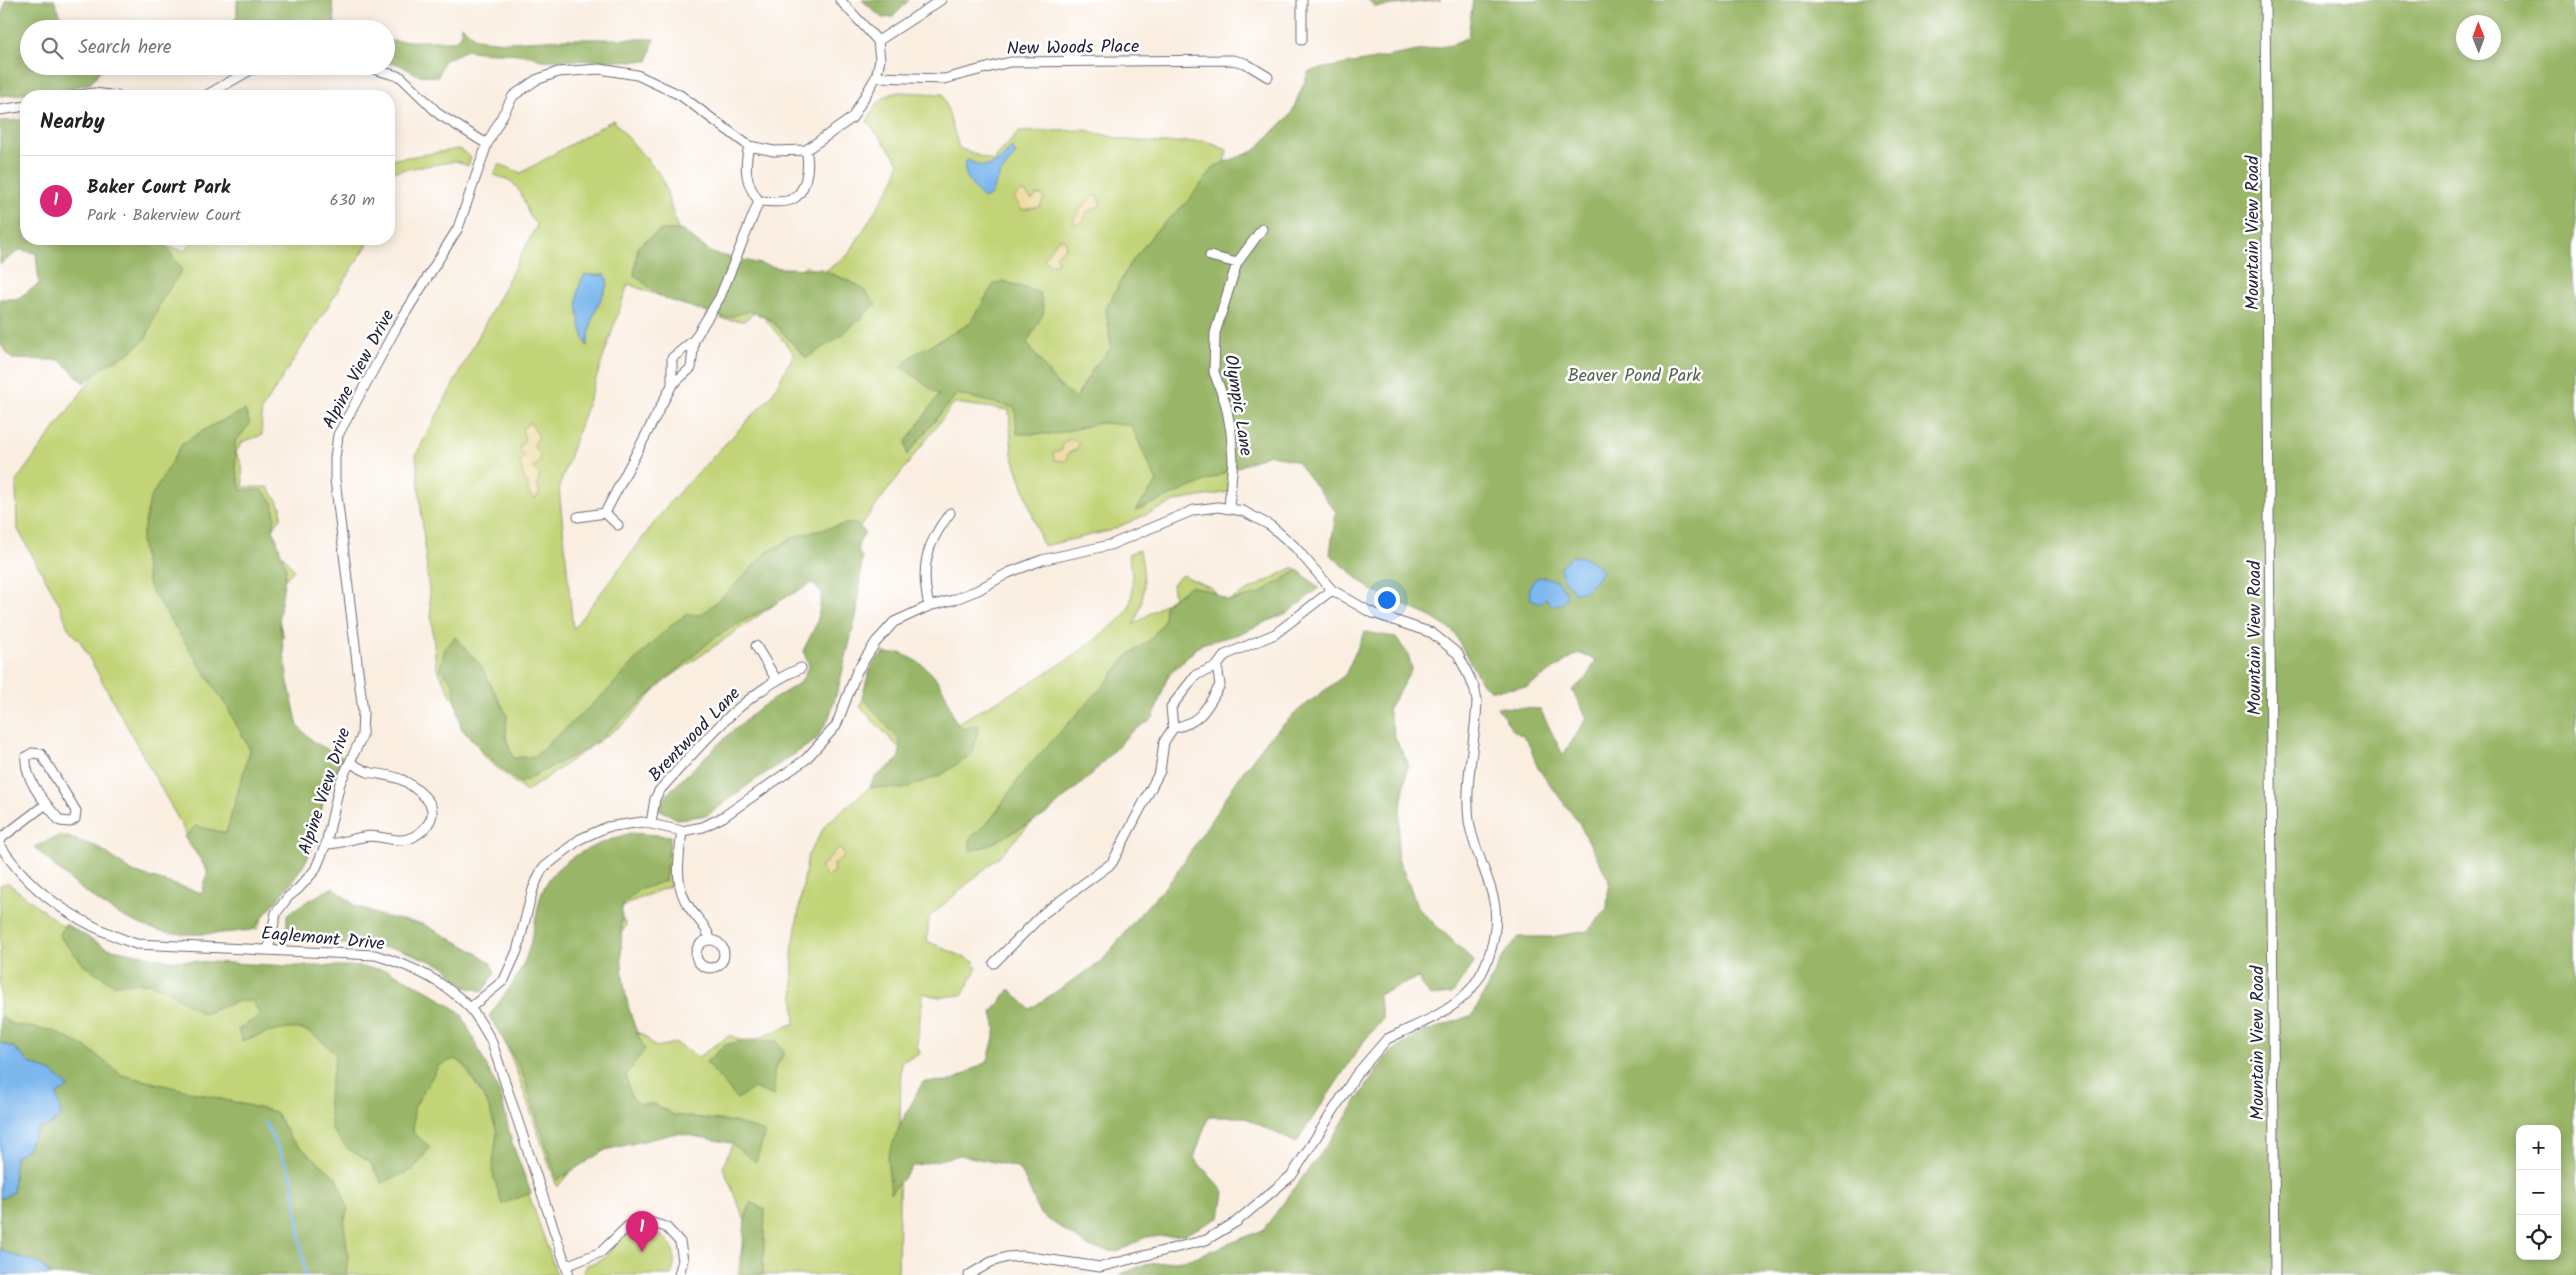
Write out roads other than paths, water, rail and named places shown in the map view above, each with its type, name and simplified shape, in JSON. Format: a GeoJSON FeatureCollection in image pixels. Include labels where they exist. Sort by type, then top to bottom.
{"type":"FeatureCollection","features":[{"type":"Feature","properties":{"kind":"street"},"geometry":{"type":"LineString","coordinates":[[758,201],[789,201],[801,191],[807,168],[806,150],[852,118],[876,78],[880,60],[878,41],[840,0]]}},
{"type":"Feature","properties":{"kind":"street"},"geometry":{"type":"LineString","coordinates":[[878,41],[941,0]]}},
{"type":"Feature","properties":{"kind":"street"},"geometry":{"type":"LineString","coordinates":[[1302,0],[1302,40]]}},
{"type":"Feature","properties":{"kind":"street","name":"Mountain View Road"},"geometry":{"type":"LineString","coordinates":[[2265,0],[2275,1275]]}},
{"type":"Feature","properties":{"kind":"street","name":"New Woods Place"},"geometry":{"type":"LineString","coordinates":[[876,78],[944,79],[1010,62],[1232,60],[1245,63],[1268,77]]}},
{"type":"Feature","properties":{"kind":"street","name":"Alpine View Drive"},"geometry":{"type":"LineString","coordinates":[[268,950],[276,913],[288,897],[315,870],[326,844],[340,783],[362,736],[363,712],[335,479],[334,458],[338,435],[396,328],[458,228],[488,144],[514,96],[536,80],[558,72],[600,69],[637,75],[680,95],[749,146],[774,151],[806,150]]}},
{"type":"Feature","properties":{"kind":"street"},"geometry":{"type":"LineString","coordinates":[[216,90],[242,75]]}},
{"type":"Feature","properties":{"kind":"street"},"geometry":{"type":"LineString","coordinates":[[394,75],[401,77],[440,115],[488,144]]}},
{"type":"Feature","properties":{"kind":"street"},"geometry":{"type":"LineString","coordinates":[[0,110],[20,107]]}},
{"type":"Feature","properties":{"kind":"street"},"geometry":{"type":"LineString","coordinates":[[749,146],[745,165],[746,181],[758,201]]}},
{"type":"Feature","properties":{"kind":"street"},"geometry":{"type":"LineString","coordinates":[[672,385],[672,358],[694,340],[720,297],[758,201]]}},
{"type":"Feature","properties":{"kind":"street","name":"Olympic Lane"},"geometry":{"type":"LineString","coordinates":[[1230,508],[1233,460],[1226,405],[1214,372],[1213,349],[1216,326],[1237,263],[1262,230]]}},
{"type":"Feature","properties":{"kind":"street"},"geometry":{"type":"LineString","coordinates":[[1210,256],[1237,263]]}},
{"type":"Feature","properties":{"kind":"street"},"geometry":{"type":"LineString","coordinates":[[605,513],[672,385],[691,368],[694,340]]}},
{"type":"Feature","properties":{"kind":"street"},"geometry":{"type":"LineString","coordinates":[[470,1008],[504,980],[517,951],[533,889],[542,869],[580,839],[607,827],[651,823],[682,831],[703,827],[723,817],[805,760],[836,726],[857,671],[876,642],[894,622],[930,606],[953,600],[978,590],[1008,573],[1042,560],[1110,545],[1194,510],[1230,508],[1243,511],[1271,526],[1295,547],[1332,590],[1370,612],[1432,633],[1458,654],[1474,687],[1477,700],[1468,800],[1470,822],[1496,909],[1496,932],[1486,967],[1473,989],[1459,1003],[1387,1039],[1378,1047],[1356,1075],[1292,1175],[1236,1222],[1206,1240],[1100,1267],[1023,1256],[1008,1257],[991,1262],[969,1275]]}},
{"type":"Feature","properties":{"kind":"street"},"geometry":{"type":"LineString","coordinates":[[578,517],[605,513]]}},
{"type":"Feature","properties":{"kind":"street"},"geometry":{"type":"LineString","coordinates":[[605,513],[618,526]]}},
{"type":"Feature","properties":{"kind":"street"},"geometry":{"type":"LineString","coordinates":[[930,606],[924,581],[925,560],[937,530],[950,513]]}},
{"type":"Feature","properties":{"kind":"street"},"geometry":{"type":"LineString","coordinates":[[994,963],[1044,913],[1112,864],[1160,771],[1164,742],[1173,728],[1171,707],[1196,675],[1217,666],[1225,655],[1275,634],[1332,590]]}},
{"type":"Feature","properties":{"kind":"street"},"geometry":{"type":"LineString","coordinates":[[756,646],[776,679]]}},
{"type":"Feature","properties":{"kind":"street"},"geometry":{"type":"LineString","coordinates":[[1173,728],[1190,725],[1205,711],[1220,685],[1217,666]]}},
{"type":"Feature","properties":{"kind":"street","name":"Brentwood Lane"},"geometry":{"type":"LineString","coordinates":[[651,823],[655,798],[659,791],[722,723],[776,679],[801,668]]}},
{"type":"Feature","properties":{"kind":"street"},"geometry":{"type":"LineString","coordinates":[[32,753],[42,754],[76,811],[75,819],[70,822],[60,821],[46,804],[25,769],[26,758],[32,753]]}},
{"type":"Feature","properties":{"kind":"street"},"geometry":{"type":"LineString","coordinates":[[326,844],[341,844],[364,836],[402,840],[416,835],[427,826],[432,815],[431,805],[407,782],[398,778],[365,772],[351,763]]}},
{"type":"Feature","properties":{"kind":"street"},"geometry":{"type":"LineString","coordinates":[[0,839],[46,804]]}},
{"type":"Feature","properties":{"kind":"street"},"geometry":{"type":"LineString","coordinates":[[682,831],[679,888],[690,909],[708,930],[710,939]]}},
{"type":"Feature","properties":{"kind":"street","name":"Eaglemont Drive"},"geometry":{"type":"LineString","coordinates":[[0,845],[12,863],[33,887],[56,904],[104,933],[136,944],[375,955],[399,962],[444,986],[470,1008],[491,1040],[568,1271]]}},
{"type":"Feature","properties":{"kind":"street"},"geometry":{"type":"LineString","coordinates":[[568,1271],[601,1252],[628,1226],[646,1221],[666,1227],[680,1242],[683,1260],[679,1275]]}},
{"type":"Feature","properties":{"kind":"water"},"geometry":{"type":"Polygon","coordinates":[[[1012,148],[1016,154],[1001,173],[990,196],[984,199],[967,177],[965,162],[968,160],[982,166],[992,165],[1012,148]]]}},
{"type":"Feature","properties":{"kind":"water"},"geometry":{"type":"Polygon","coordinates":[[[585,275],[605,275],[608,283],[592,319],[587,346],[581,330],[577,300],[578,291],[585,275]]]}},
{"type":"Feature","properties":{"kind":"water"},"geometry":{"type":"Polygon","coordinates":[[[1571,556],[1589,559],[1602,571],[1595,582],[1583,592],[1574,592],[1562,576],[1560,567],[1571,556]]]}},
{"type":"Feature","properties":{"kind":"water"},"geometry":{"type":"Polygon","coordinates":[[[1544,577],[1561,585],[1567,596],[1563,603],[1551,606],[1546,598],[1541,603],[1530,599],[1529,587],[1536,578],[1544,577]]]}},
{"type":"Feature","properties":{"kind":"water"},"geometry":{"type":"Polygon","coordinates":[[[0,1043],[14,1048],[30,1063],[53,1073],[69,1087],[57,1094],[61,1116],[47,1127],[39,1127],[26,1150],[15,1157],[13,1192],[0,1199],[0,1043]]]}},
{"type":"Feature","properties":{"kind":"water"},"geometry":{"type":"Polygon","coordinates":[[[0,1248],[5,1252],[42,1265],[50,1275],[0,1275],[0,1248]]]}},
{"type":"Feature","properties":{"kind":"waterway"},"geometry":{"type":"LineString","coordinates":[[265,1123],[292,1176],[305,1275]]}},
{"type":"Feature","properties":{"kind":"place","name":"Baker Court Park"},"geometry":{"type":"Point","coordinates":[642,1252]}},
{"type":"Feature","properties":{"kind":"park label","name":"Beaver Pond Park"},"geometry":{"type":"Point","coordinates":[1634,375]}}]}
